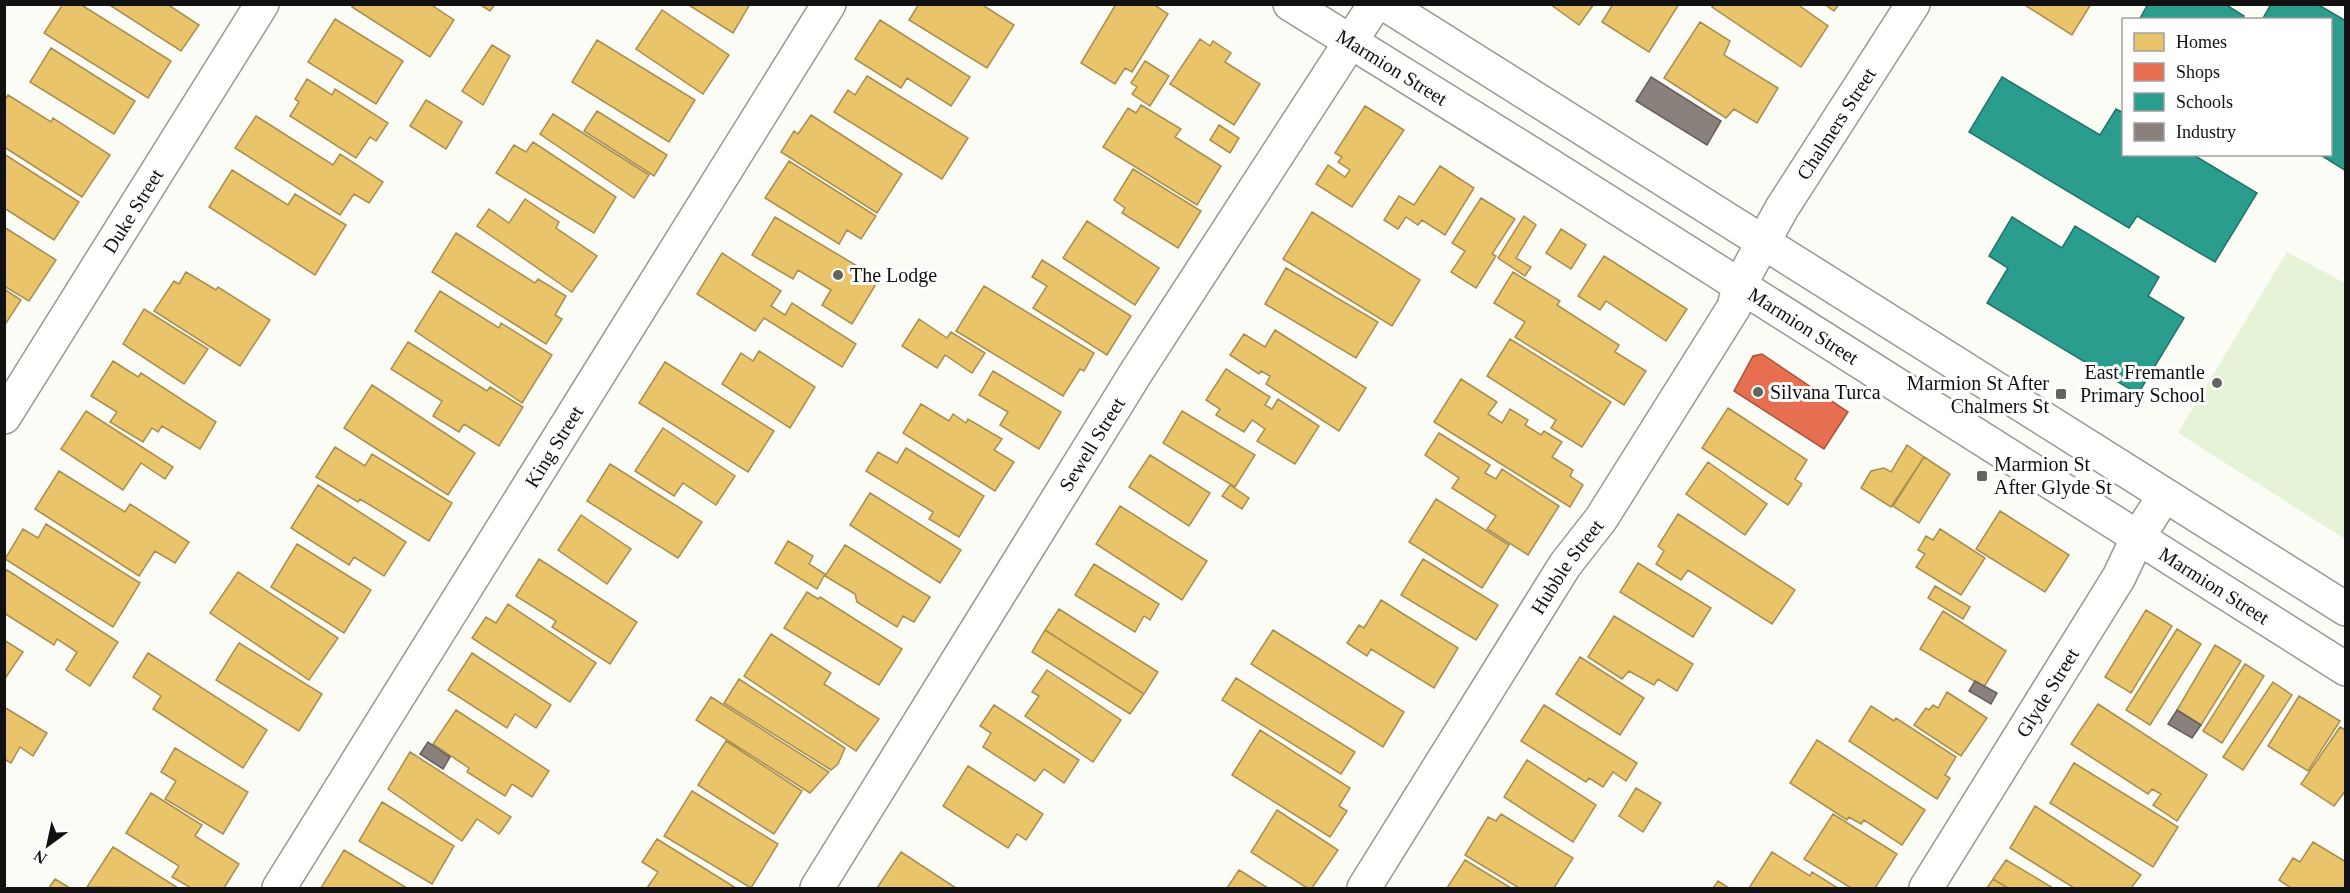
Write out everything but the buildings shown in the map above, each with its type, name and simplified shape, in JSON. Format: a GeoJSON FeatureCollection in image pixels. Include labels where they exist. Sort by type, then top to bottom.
{"type":"FeatureCollection","features":[{"type":"Feature","properties":{"kind":"street","name":"Duke Street"},"geometry":{"type":"LineString","coordinates":[[4,417],[262,4]]}},
{"type":"Feature","properties":{"kind":"street","name":"King Street"},"geometry":{"type":"LineString","coordinates":[[279,888],[829,4]]}},
{"type":"Feature","properties":{"kind":"street","name":"Marmion Street"},"geometry":{"type":"LineString","coordinates":[[1290,4],[2346,669]]}},
{"type":"Feature","properties":{"kind":"street","name":"Sewell Street"},"geometry":{"type":"LineString","coordinates":[[817,888],[1137,371],[1352,43],[1375,4]]}},
{"type":"Feature","properties":{"kind":"street"},"geometry":{"type":"LineString","coordinates":[[1385,4],[2346,609]]}},
{"type":"Feature","properties":{"kind":"street","name":"Chalmers Street"},"geometry":{"type":"LineString","coordinates":[[1763,243],[1782,208],[1913,4]]}},
{"type":"Feature","properties":{"kind":"street","name":"Hubble Street"},"geometry":{"type":"LineString","coordinates":[[1364,888],[1565,565],[1601,519],[1722,327],[1734,307],[1739,286],[1763,243]]}},
{"type":"Feature","properties":{"kind":"street","name":"Glyde Street"},"geometry":{"type":"LineString","coordinates":[[1926,888],[2119,577],[2138,537],[2164,496]]}},
{"type":"Feature","properties":{"kind":"green space"},"geometry":{"type":"Polygon","coordinates":[[[2287,252],[2345,283],[2345,539],[2178,433],[2287,252]]]}},
{"type":"Feature","properties":{"kind":"place","name":"The Lodge"},"geometry":{"type":"Point","coordinates":[838,275]}},
{"type":"Feature","properties":{"kind":"place","name":"East Fremantle Primary School"},"geometry":{"type":"Point","coordinates":[2217,383]}},
{"type":"Feature","properties":{"kind":"place","name":"Silvana Turca"},"geometry":{"type":"Point","coordinates":[1758,392]}},
{"type":"Feature","properties":{"kind":"place","name":"Marmion St After Chalmers St"},"geometry":{"type":"Point","coordinates":[2061,394]}},
{"type":"Feature","properties":{"kind":"place","name":"Marmion St After Glyde St"},"geometry":{"type":"Point","coordinates":[1982,476]}}]}
